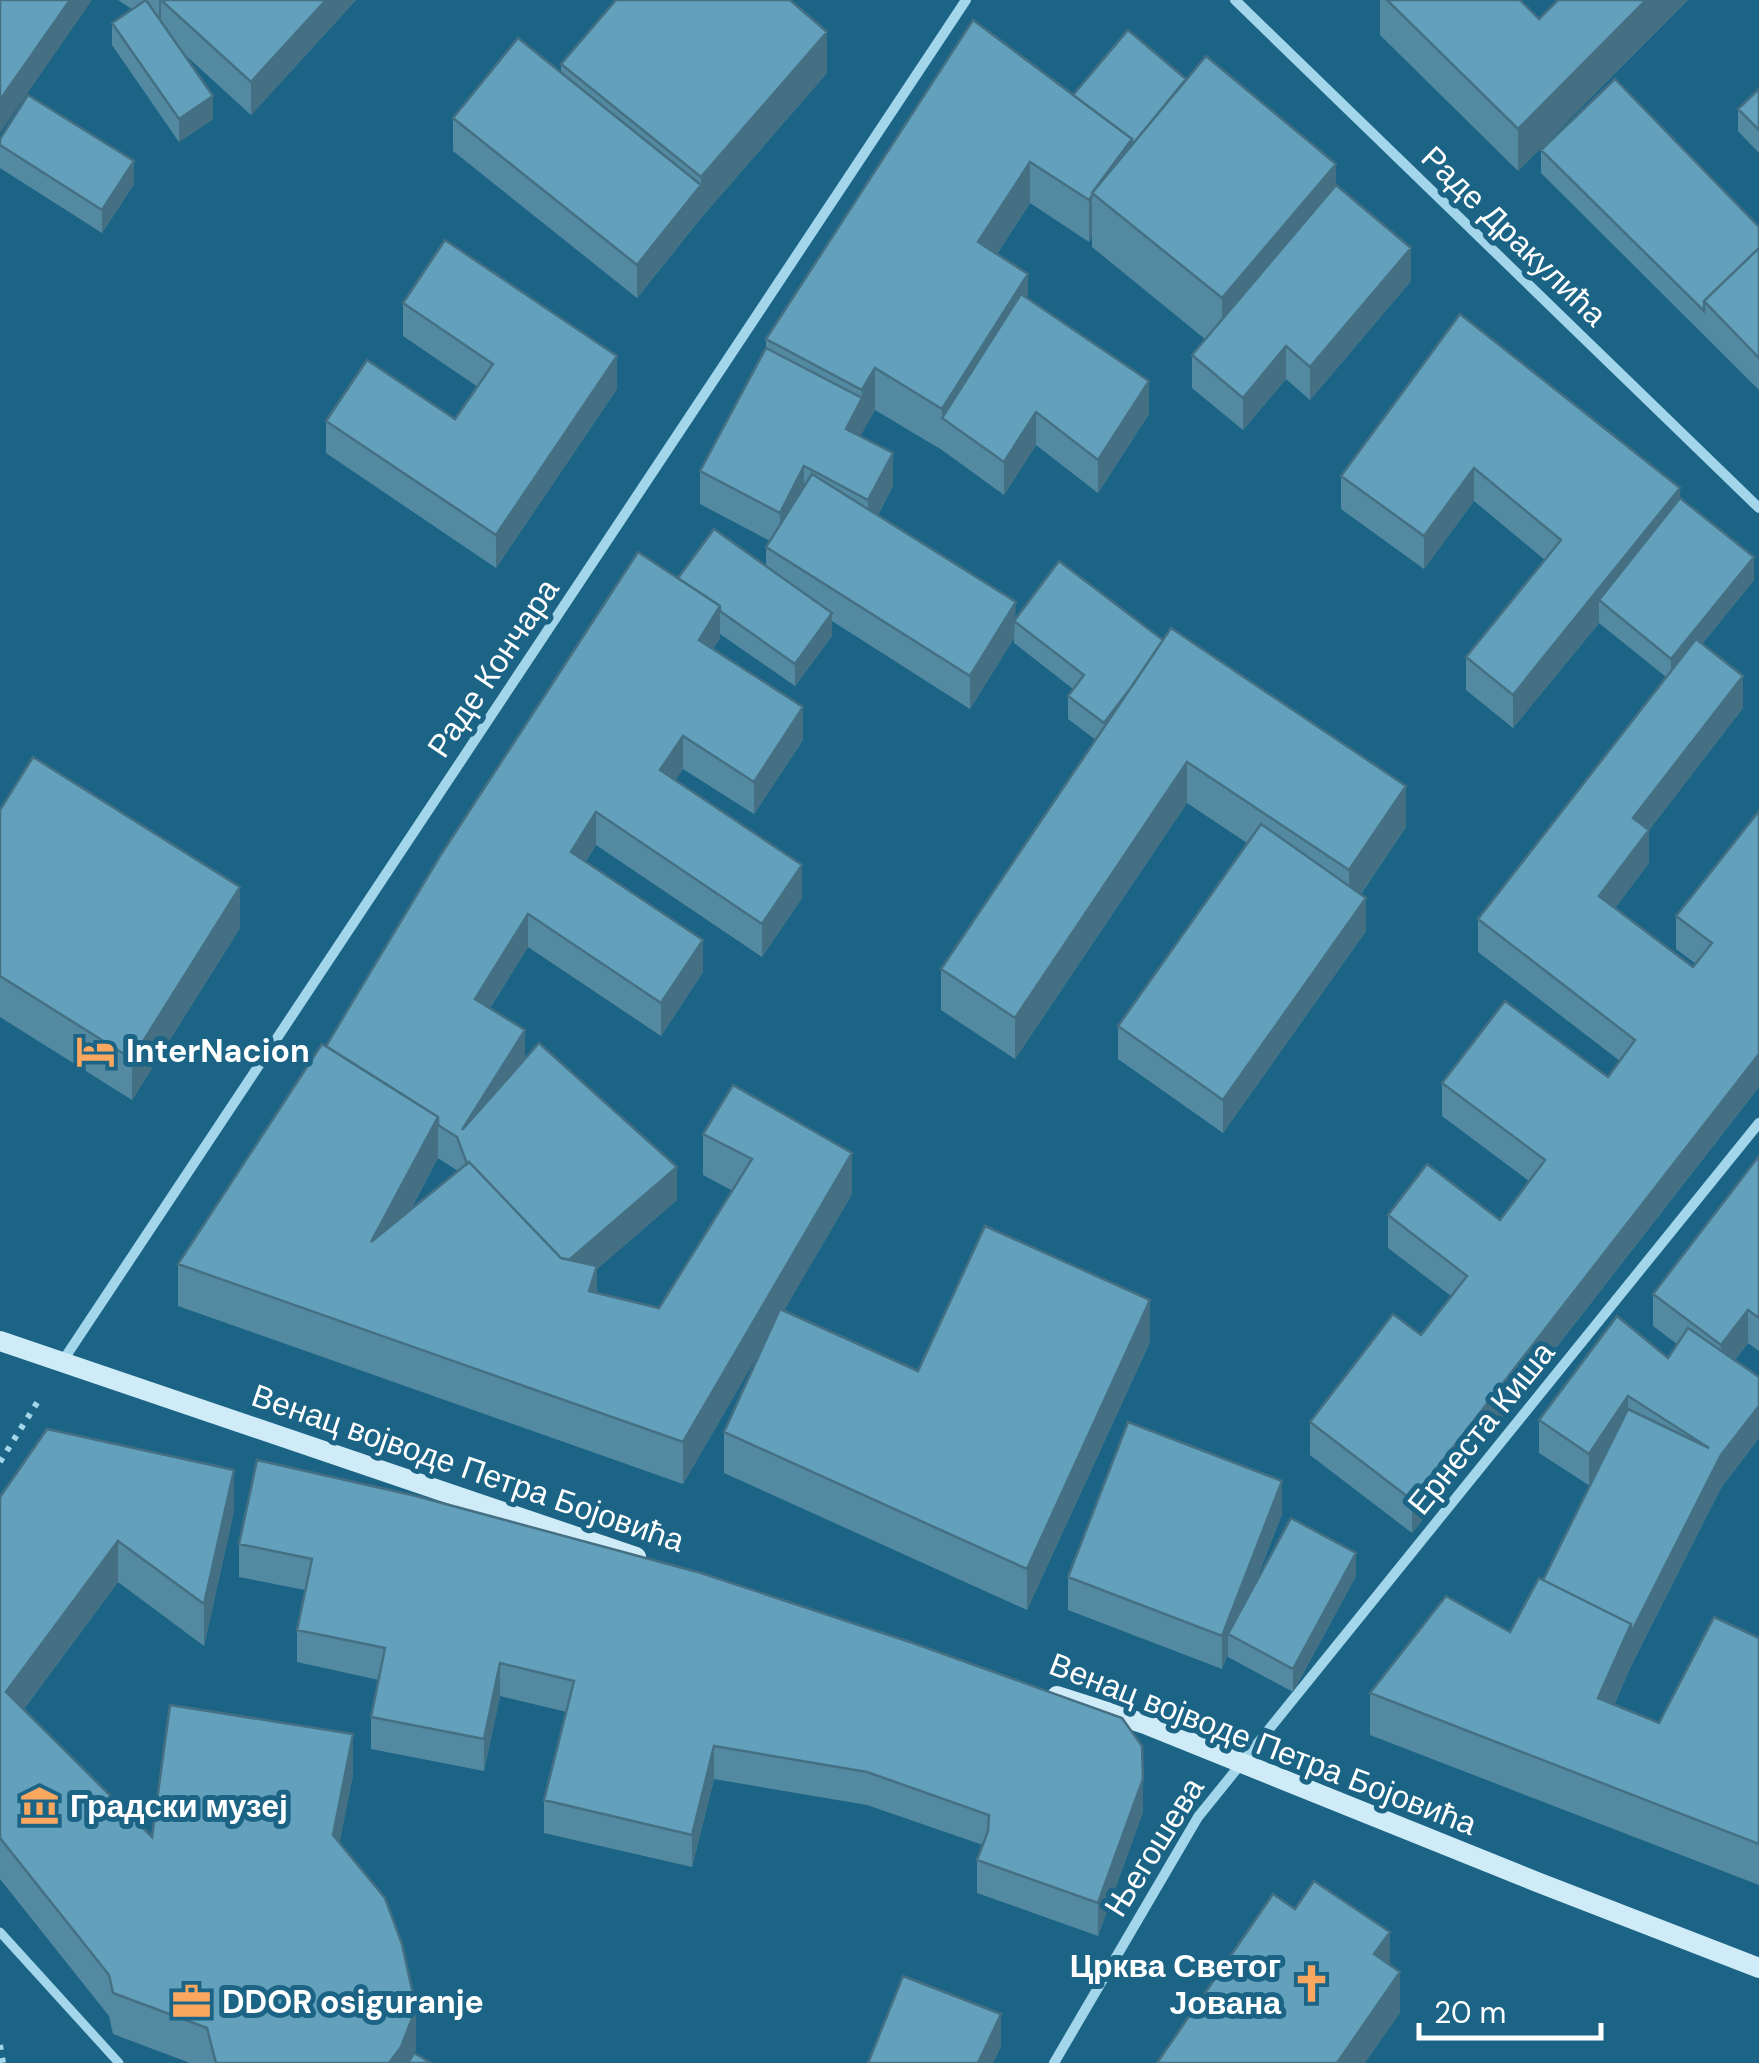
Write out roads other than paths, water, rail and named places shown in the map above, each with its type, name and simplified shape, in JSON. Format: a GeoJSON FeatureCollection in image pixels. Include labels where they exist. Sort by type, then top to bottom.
{"type":"FeatureCollection","features":[{"type":"Feature","properties":{"kind":"main road","name":"Венац војводе Петра Бојовића"},"geometry":{"type":"LineString","coordinates":[[0,1342],[655,1563]]}},
{"type":"Feature","properties":{"kind":"main road","name":"Венац војводе Петра Бојовића"},"geometry":{"type":"LineString","coordinates":[[1045,1692],[1145,1724],[1759,1968]]}},
{"type":"Feature","properties":{"kind":"street","name":"Раде Кончара"},"geometry":{"type":"LineString","coordinates":[[61,1363],[966,0]]}},
{"type":"Feature","properties":{"kind":"street","name":"Раде Дракулића"},"geometry":{"type":"LineString","coordinates":[[1235,0],[1759,508]]}},
{"type":"Feature","properties":{"kind":"street","name":"Ернеста Киша"},"geometry":{"type":"LineString","coordinates":[[1239,1764],[1759,1123]]}},
{"type":"Feature","properties":{"kind":"street","name":"Његошева"},"geometry":{"type":"LineString","coordinates":[[1054,2063],[1198,1816],[1239,1764]]}},
{"type":"Feature","properties":{"kind":"street"},"geometry":{"type":"LineString","coordinates":[[0,1932],[119,2063]]}},
{"type":"Feature","properties":{"kind":"place","name":"InterNacion"},"geometry":{"type":"Point","coordinates":[96,1051]}},
{"type":"Feature","properties":{"kind":"place","name":"Градски музеј"},"geometry":{"type":"Point","coordinates":[40,1806]}},
{"type":"Feature","properties":{"kind":"place","name":"Црква Светог Јована"},"geometry":{"type":"Point","coordinates":[1311,1984]}},
{"type":"Feature","properties":{"kind":"place","name":"DDOR osiguranje"},"geometry":{"type":"Point","coordinates":[192,2002]}}]}
